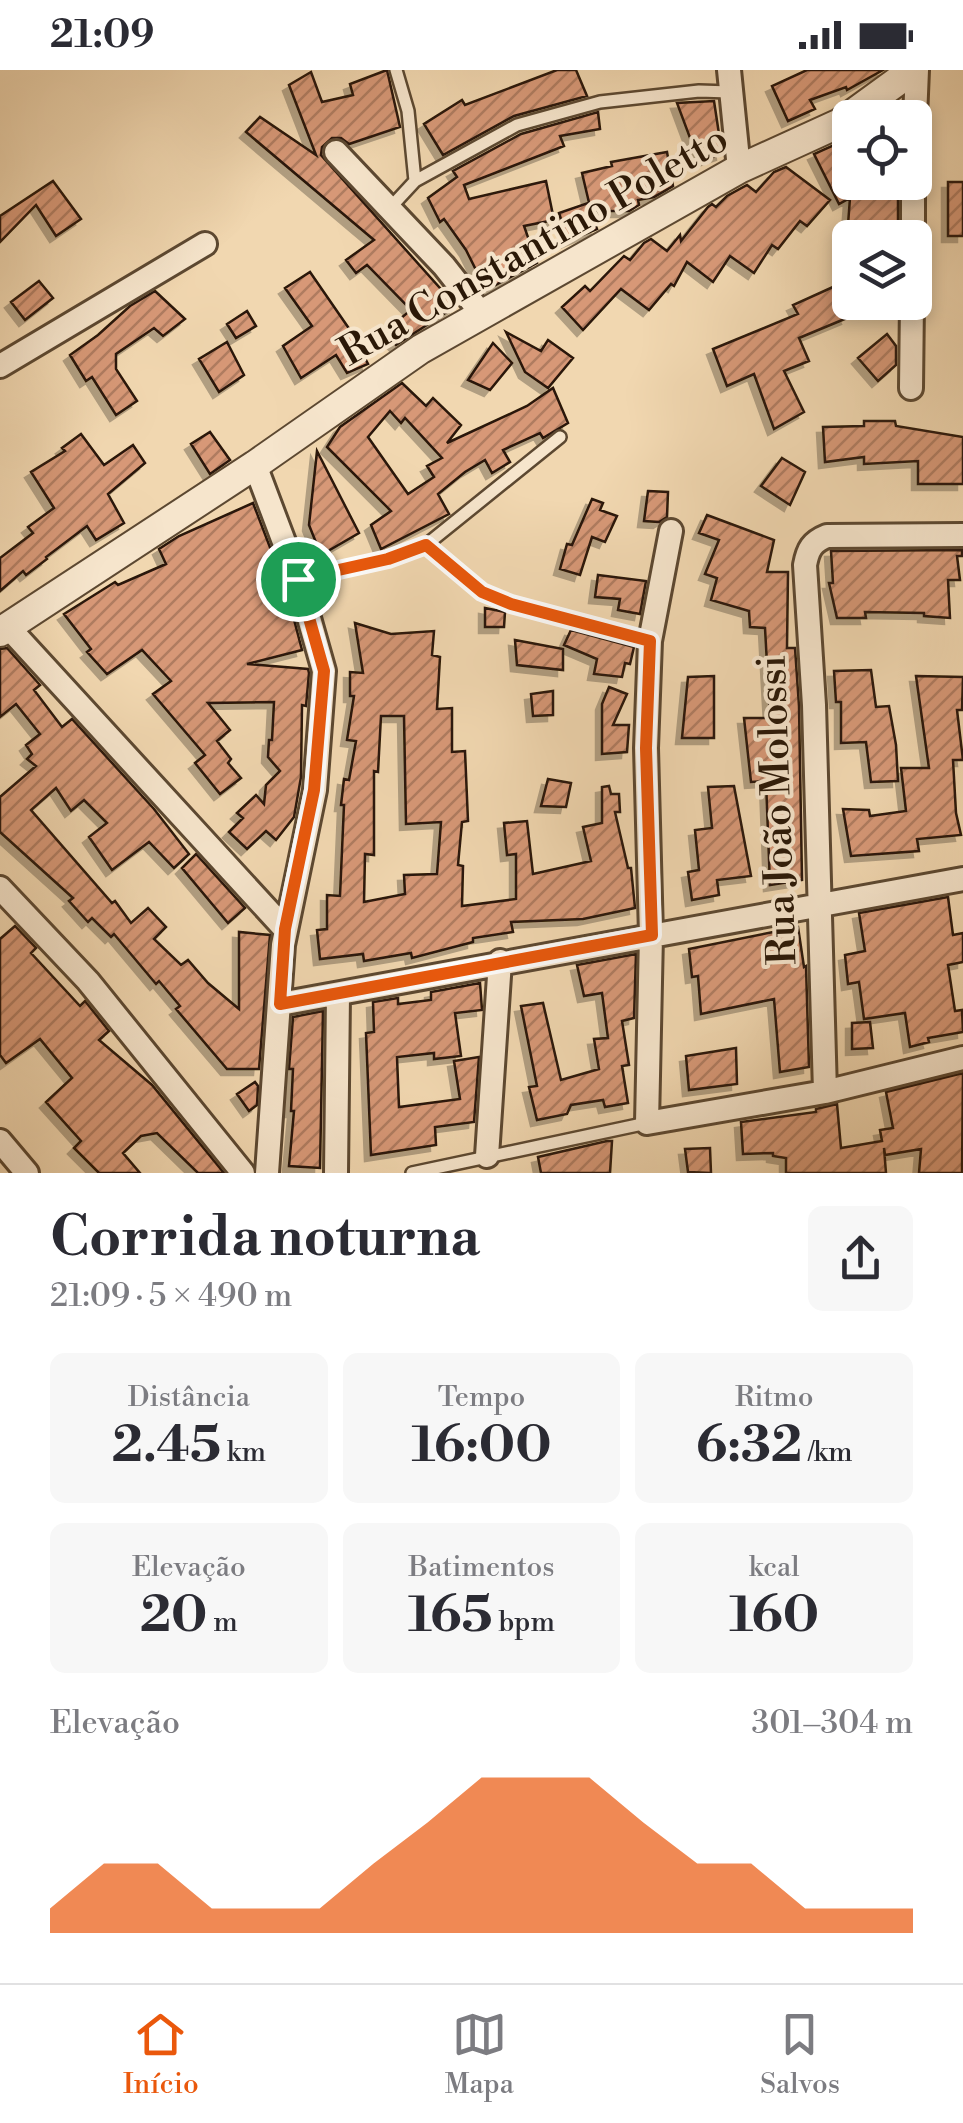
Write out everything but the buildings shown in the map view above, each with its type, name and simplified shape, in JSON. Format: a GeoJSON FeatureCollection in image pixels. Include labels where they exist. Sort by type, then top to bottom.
{"type":"FeatureCollection","features":[{"type":"Feature","properties":{"kind":"street"},"geometry":{"type":"LineString","coordinates":[[915,70],[915,100]]}},
{"type":"Feature","properties":{"kind":"street","name":"Rua Constantino Poletto"},"geometry":{"type":"LineString","coordinates":[[4,629],[255,465],[421,349],[739,170],[840,123],[915,70]]}},
{"type":"Feature","properties":{"kind":"street"},"geometry":{"type":"LineString","coordinates":[[729,81],[739,170]]}},
{"type":"Feature","properties":{"kind":"street"},"geometry":{"type":"LineString","coordinates":[[336,152],[444,266],[481,313]]}},
{"type":"Feature","properties":{"kind":"street"},"geometry":{"type":"LineString","coordinates":[[0,366],[204,244]]}},
{"type":"Feature","properties":{"kind":"street"},"geometry":{"type":"LineString","coordinates":[[911,388],[912,320]]}},
{"type":"Feature","properties":{"kind":"street"},"geometry":{"type":"LineString","coordinates":[[255,465],[298,579],[324,671],[314,790],[285,929],[267,1173]]}},
{"type":"Feature","properties":{"kind":"street"},"geometry":{"type":"LineString","coordinates":[[671,531],[650,641],[646,748],[652,935],[647,1123],[825,1092],[963,1058]]}},
{"type":"Feature","properties":{"kind":"street","name":"Rua João Molossi"},"geometry":{"type":"LineString","coordinates":[[825,1092],[814,706],[805,565],[808,551],[814,541],[827,536],[963,535]]}},
{"type":"Feature","properties":{"kind":"street"},"geometry":{"type":"LineString","coordinates":[[4,629],[285,929]]}},
{"type":"Feature","properties":{"kind":"street"},"geometry":{"type":"LineString","coordinates":[[280,1004],[963,879]]}},
{"type":"Feature","properties":{"kind":"street"},"geometry":{"type":"LineString","coordinates":[[0,888],[88,980],[243,1173]]}},
{"type":"Feature","properties":{"kind":"street"},"geometry":{"type":"LineString","coordinates":[[487,1156],[500,962]]}},
{"type":"Feature","properties":{"kind":"street"},"geometry":{"type":"LineString","coordinates":[[336,1173],[338,995]]}},
{"type":"Feature","properties":{"kind":"street"},"geometry":{"type":"LineString","coordinates":[[0,1141],[27,1173]]}},
{"type":"Feature","properties":{"kind":"lane"},"geometry":{"type":"LineString","coordinates":[[396,70],[408,111],[416,182]]}},
{"type":"Feature","properties":{"kind":"lane"},"geometry":{"type":"LineString","coordinates":[[390,208],[416,182],[518,126],[600,102],[698,91],[729,81]]}},
{"type":"Feature","properties":{"kind":"lane"},"geometry":{"type":"LineString","coordinates":[[298,579],[388,559],[426,545],[560,438]]}},
{"type":"Feature","properties":{"kind":"lane"},"geometry":{"type":"LineString","coordinates":[[426,545],[482,592],[511,604],[650,641]]}},
{"type":"Feature","properties":{"kind":"lane"},"geometry":{"type":"LineString","coordinates":[[412,1173],[647,1123]]}},
{"type":"Feature","properties":{"kind":"route"},"geometry":{"type":"LineString","coordinates":[[426,545],[482,592],[511,604],[650,641],[646,748],[652,935],[280,1004],[285,929],[314,790],[324,671],[298,579],[388,559],[426,545]]}}]}
